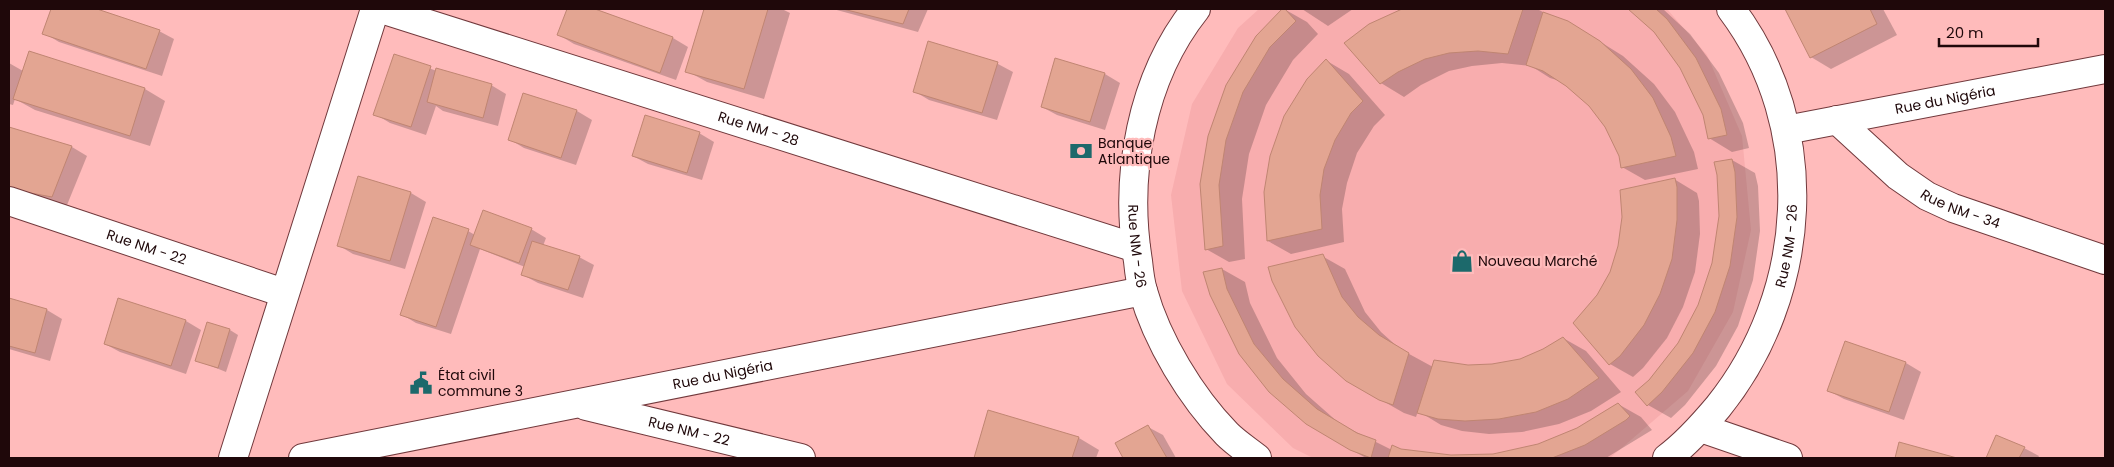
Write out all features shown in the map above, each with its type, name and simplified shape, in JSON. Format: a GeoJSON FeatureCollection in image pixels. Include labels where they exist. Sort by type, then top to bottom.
{"type":"FeatureCollection","features":[{"type":"Feature","properties":{"kind":"street"},"geometry":{"type":"LineString","coordinates":[[233,458],[375,9]]}},
{"type":"Feature","properties":{"kind":"street","name":"Rue NM - 28"},"geometry":{"type":"LineString","coordinates":[[381,9],[1136,248]]}},
{"type":"Feature","properties":{"kind":"street","name":"Rue NM - 26"},"geometry":{"type":"LineString","coordinates":[[1196,9],[1172,47],[1154,85],[1142,124],[1134,166],[1133,207],[1136,248],[1143,291],[1159,333],[1189,387],[1228,434],[1257,458]]}},
{"type":"Feature","properties":{"kind":"street","name":"Rue NM - 26"},"geometry":{"type":"LineString","coordinates":[[1676,456],[1735,386],[1762,340],[1780,289],[1791,237],[1792,183],[1786,130],[1774,91],[1759,54],[1731,9]]}},
{"type":"Feature","properties":{"kind":"street","name":"Rue du Nigéria"},"geometry":{"type":"LineString","coordinates":[[1786,130],[2105,69]]}},
{"type":"Feature","properties":{"kind":"street","name":"Rue NM - 34"},"geometry":{"type":"LineString","coordinates":[[1837,120],[1898,176],[1927,196],[1953,208],[2105,260]]}},
{"type":"Feature","properties":{"kind":"street","name":"Rue NM - 22"},"geometry":{"type":"LineString","coordinates":[[9,201],[284,293]]}},
{"type":"Feature","properties":{"kind":"street","name":"Rue du Nigéria"},"geometry":{"type":"LineString","coordinates":[[303,458],[1143,291]]}},
{"type":"Feature","properties":{"kind":"street","name":"Rue NM - 22"},"geometry":{"type":"LineString","coordinates":[[577,404],[801,458]]}},
{"type":"Feature","properties":{"kind":"street"},"geometry":{"type":"LineString","coordinates":[[1701,428],[1788,458]]}},
{"type":"Feature","properties":{"kind":"shaded area","name":"Nouveau Marché"},"geometry":{"type":"Polygon","coordinates":[[[1259,9],[1667,9],[1707,55],[1742,136],[1751,230],[1733,312],[1688,391],[1610,458],[1313,458],[1293,448],[1227,384],[1182,291],[1171,195],[1192,104],[1238,28],[1259,9]]]}},
{"type":"Feature","properties":{"kind":"building"},"geometry":{"type":"Polygon","coordinates":[[[51,9],[97,9],[160,30],[146,69],[42,34],[51,9]]]}},
{"type":"Feature","properties":{"kind":"building"},"geometry":{"type":"Polygon","coordinates":[[[567,9],[595,9],[673,37],[660,73],[557,35],[567,9]]]}},
{"type":"Feature","properties":{"kind":"building"},"geometry":{"type":"Polygon","coordinates":[[[704,9],[768,9],[744,89],[685,72],[704,9]]]}},
{"type":"Feature","properties":{"kind":"building"},"geometry":{"type":"Polygon","coordinates":[[[843,9],[909,9],[903,24],[843,9]]]}},
{"type":"Feature","properties":{"kind":"building"},"geometry":{"type":"Polygon","coordinates":[[[1282,9],[1285,9],[1296,21],[1270,47],[1243,92],[1226,140],[1219,185],[1223,246],[1205,250],[1200,184],[1208,136],[1226,85],[1256,36],[1282,9]]]}},
{"type":"Feature","properties":{"kind":"building"},"geometry":{"type":"Polygon","coordinates":[[[1402,9],[1523,9],[1508,54],[1478,51],[1449,53],[1425,59],[1398,72],[1380,84],[1344,43],[1369,24],[1402,9]]]}},
{"type":"Feature","properties":{"kind":"building"},"geometry":{"type":"Polygon","coordinates":[[[1628,9],[1656,9],[1667,19],[1696,58],[1721,109],[1727,135],[1708,139],[1703,115],[1680,68],[1654,32],[1628,9]]]}},
{"type":"Feature","properties":{"kind":"building"},"geometry":{"type":"Polygon","coordinates":[[[1785,9],[1870,9],[1877,24],[1810,58],[1785,9]]]}},
{"type":"Feature","properties":{"kind":"building"},"geometry":{"type":"Polygon","coordinates":[[[1543,12],[1568,21],[1600,41],[1631,69],[1653,98],[1671,137],[1676,156],[1621,168],[1619,156],[1605,127],[1589,106],[1566,86],[1543,71],[1526,65],[1543,12]]]}},
{"type":"Feature","properties":{"kind":"building"},"geometry":{"type":"Polygon","coordinates":[[[928,41],[998,62],[982,113],[913,92],[928,41]]]}},
{"type":"Feature","properties":{"kind":"building"},"geometry":{"type":"Polygon","coordinates":[[[29,51],[145,88],[130,136],[13,99],[29,51]]]}},
{"type":"Feature","properties":{"kind":"building"},"geometry":{"type":"Polygon","coordinates":[[[394,54],[431,66],[411,127],[373,115],[394,54]]]}},
{"type":"Feature","properties":{"kind":"building"},"geometry":{"type":"Polygon","coordinates":[[[1055,58],[1105,73],[1090,122],[1041,107],[1055,58]]]}},
{"type":"Feature","properties":{"kind":"building"},"geometry":{"type":"Polygon","coordinates":[[[1326,59],[1363,101],[1351,113],[1335,140],[1324,169],[1320,195],[1322,229],[1267,241],[1264,192],[1270,156],[1284,116],[1307,79],[1326,59]]]}},
{"type":"Feature","properties":{"kind":"building"},"geometry":{"type":"Polygon","coordinates":[[[436,68],[492,84],[483,118],[427,102],[436,68]]]}},
{"type":"Feature","properties":{"kind":"building"},"geometry":{"type":"Polygon","coordinates":[[[523,93],[577,110],[561,158],[508,140],[523,93]]]}},
{"type":"Feature","properties":{"kind":"building"},"geometry":{"type":"Polygon","coordinates":[[[645,115],[700,132],[687,173],[632,156],[645,115]]]}},
{"type":"Feature","properties":{"kind":"building"},"geometry":{"type":"Polygon","coordinates":[[[9,127],[72,146],[52,197],[9,189],[9,127]]]}},
{"type":"Feature","properties":{"kind":"building"},"geometry":{"type":"Polygon","coordinates":[[[1732,159],[1735,172],[1737,217],[1730,266],[1715,312],[1693,353],[1662,392],[1647,406],[1635,392],[1649,380],[1678,343],[1698,305],[1712,263],[1719,216],[1717,175],[1714,162],[1732,159]]]}},
{"type":"Feature","properties":{"kind":"building"},"geometry":{"type":"Polygon","coordinates":[[[358,176],[411,192],[390,261],[337,246],[358,176]]]}},
{"type":"Feature","properties":{"kind":"building"},"geometry":{"type":"Polygon","coordinates":[[[1675,178],[1677,187],[1677,220],[1672,259],[1660,294],[1644,325],[1620,356],[1609,365],[1573,323],[1597,295],[1610,272],[1618,246],[1622,217],[1620,190],[1675,178]]]}},
{"type":"Feature","properties":{"kind":"building"},"geometry":{"type":"Polygon","coordinates":[[[483,210],[532,228],[519,263],[470,245],[483,210]]]}},
{"type":"Feature","properties":{"kind":"building"},"geometry":{"type":"Polygon","coordinates":[[[433,217],[469,229],[436,327],[400,315],[433,217]]]}},
{"type":"Feature","properties":{"kind":"building"},"geometry":{"type":"Polygon","coordinates":[[[532,241],[580,256],[568,290],[521,275],[532,241]]]}},
{"type":"Feature","properties":{"kind":"building"},"geometry":{"type":"Polygon","coordinates":[[[1323,254],[1342,297],[1358,317],[1379,335],[1409,353],[1393,405],[1379,400],[1346,381],[1318,356],[1295,327],[1272,281],[1268,267],[1323,254]]]}},
{"type":"Feature","properties":{"kind":"building"},"geometry":{"type":"Polygon","coordinates":[[[1222,268],[1227,289],[1254,344],[1283,379],[1317,409],[1357,433],[1376,440],[1371,458],[1350,450],[1306,424],[1269,392],[1239,354],[1210,295],[1203,272],[1222,268]]]}},
{"type":"Feature","properties":{"kind":"building"},"geometry":{"type":"Polygon","coordinates":[[[9,298],[47,309],[35,353],[9,346],[9,298]]]}},
{"type":"Feature","properties":{"kind":"building"},"geometry":{"type":"Polygon","coordinates":[[[118,298],[186,320],[171,366],[104,344],[118,298]]]}},
{"type":"Feature","properties":{"kind":"building"},"geometry":{"type":"Polygon","coordinates":[[[207,322],[230,329],[218,368],[195,361],[207,322]]]}},
{"type":"Feature","properties":{"kind":"building"},"geometry":{"type":"Polygon","coordinates":[[[1563,337],[1599,378],[1568,399],[1536,412],[1499,419],[1465,421],[1438,419],[1417,413],[1434,360],[1468,365],[1492,364],[1520,359],[1543,349],[1563,337]]]}},
{"type":"Feature","properties":{"kind":"building"},"geometry":{"type":"Polygon","coordinates":[[[1845,341],[1906,362],[1889,412],[1827,391],[1845,341]]]}},
{"type":"Feature","properties":{"kind":"building"},"geometry":{"type":"Polygon","coordinates":[[[1618,403],[1630,416],[1626,420],[1585,445],[1552,458],[1388,458],[1392,445],[1401,449],[1451,455],[1493,454],[1538,444],[1577,428],[1618,403]]]}},
{"type":"Feature","properties":{"kind":"building"},"geometry":{"type":"Polygon","coordinates":[[[988,410],[1079,437],[1072,458],[974,458],[988,410]]]}},
{"type":"Feature","properties":{"kind":"building"},"geometry":{"type":"Polygon","coordinates":[[[1148,425],[1167,458],[1123,458],[1115,443],[1148,425]]]}},
{"type":"Feature","properties":{"kind":"building"},"geometry":{"type":"Polygon","coordinates":[[[1996,435],[2025,447],[2019,458],[1986,458],[1996,435]]]}},
{"type":"Feature","properties":{"kind":"building"},"geometry":{"type":"Polygon","coordinates":[[[1899,442],[1957,458],[1895,458],[1899,442]]]}},
{"type":"Feature","properties":{"kind":"place","name":"Banque Atlantique"},"geometry":{"type":"Point","coordinates":[1081,151]}},
{"type":"Feature","properties":{"kind":"place","name":"Nouveau Marché"},"geometry":{"type":"Point","coordinates":[1462,261]}},
{"type":"Feature","properties":{"kind":"place","name":"État civil commune 3"},"geometry":{"type":"Point","coordinates":[421,383]}}]}
